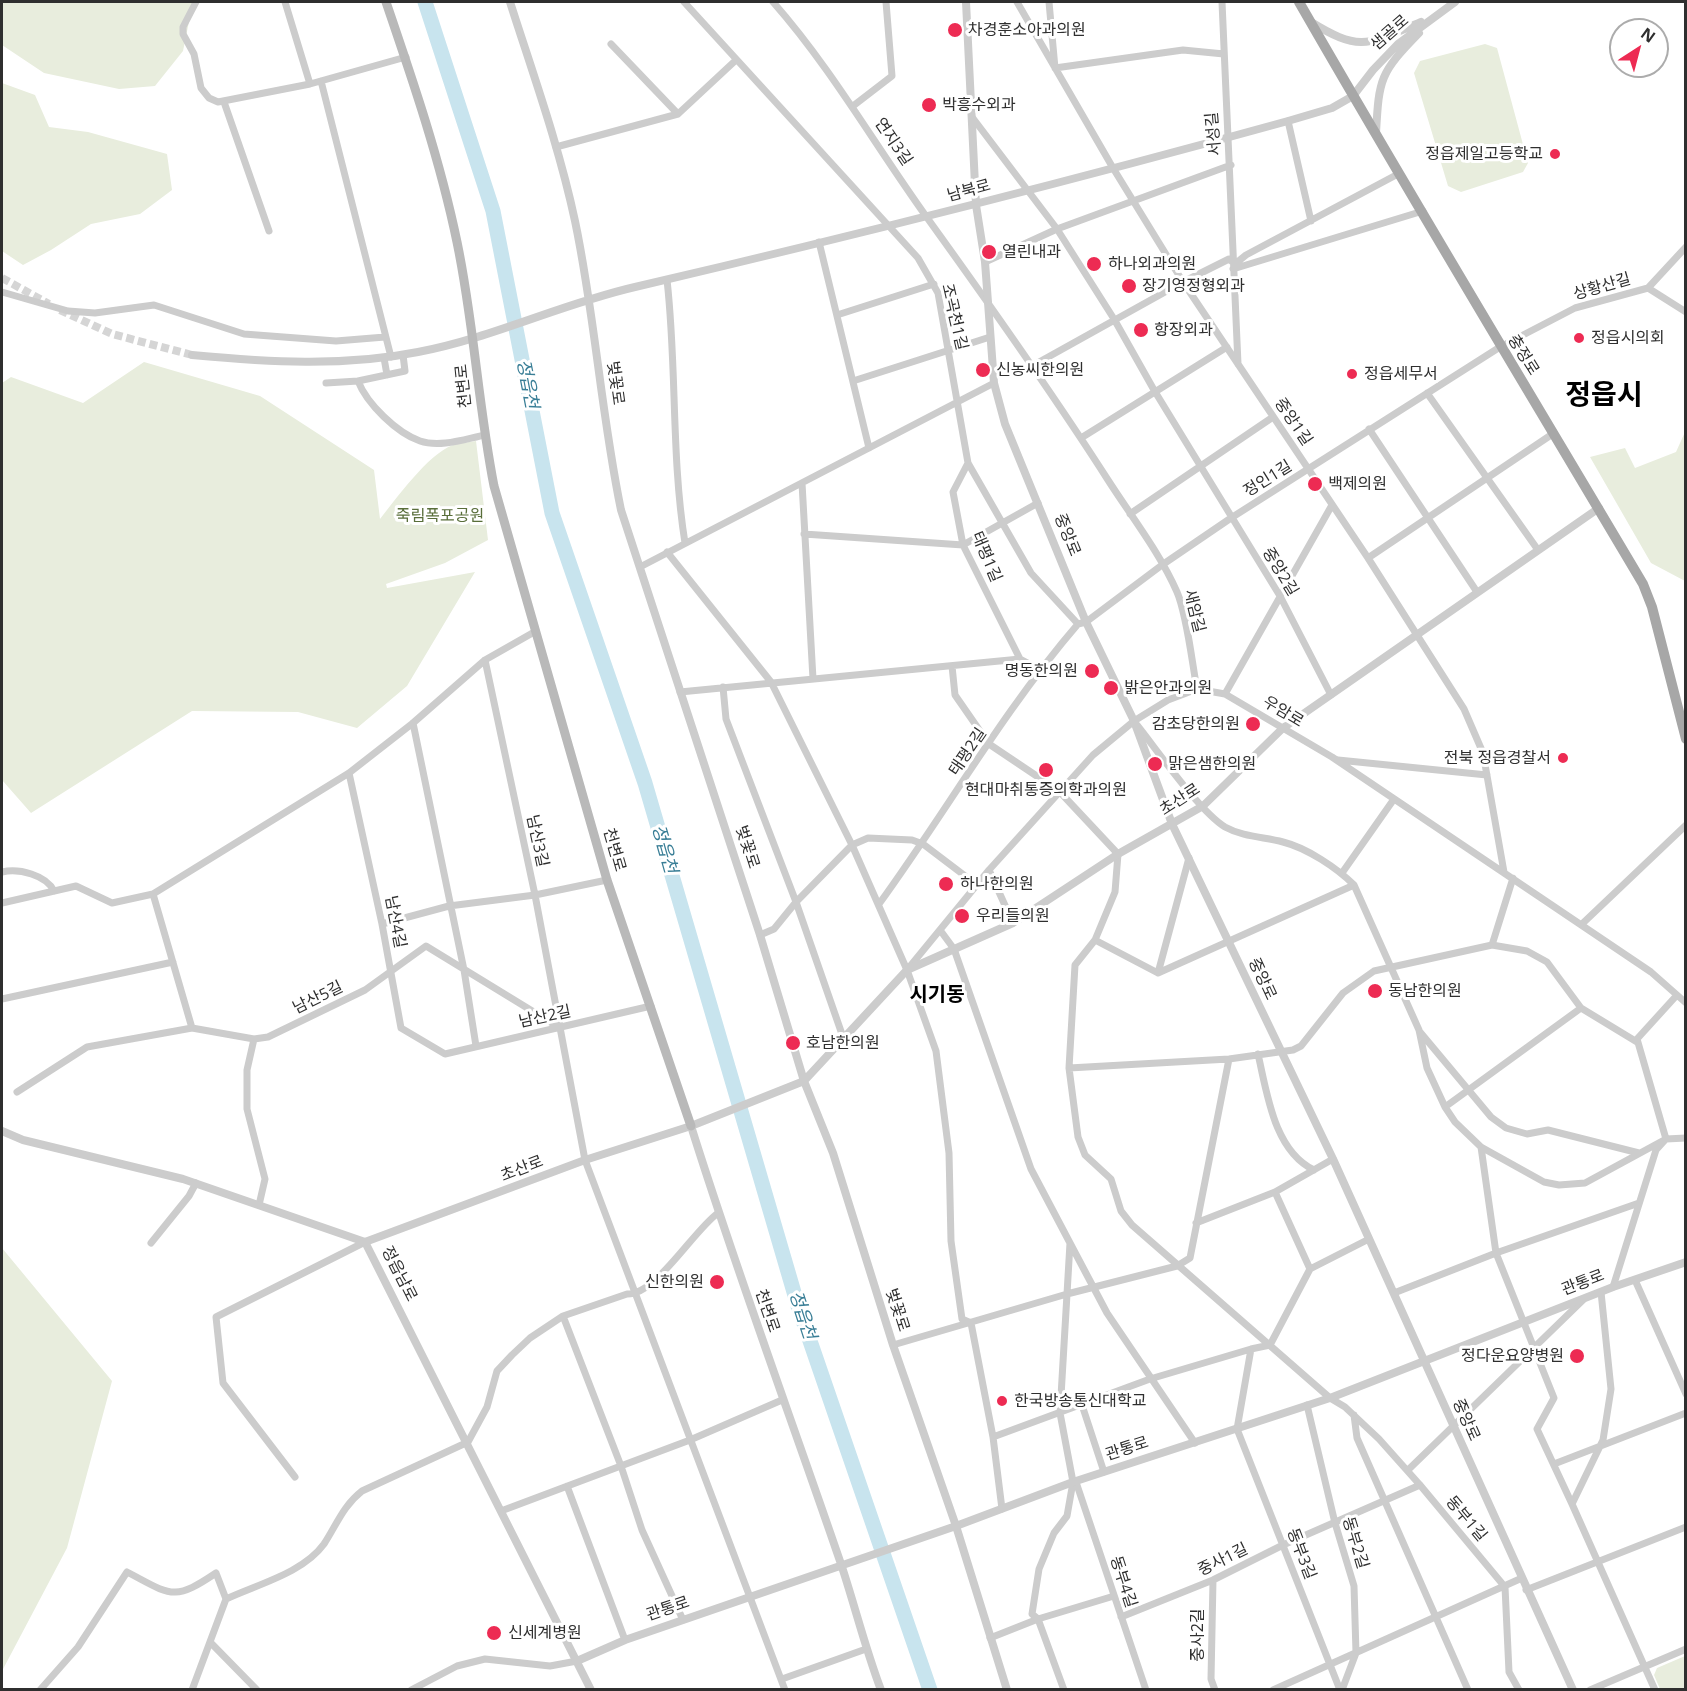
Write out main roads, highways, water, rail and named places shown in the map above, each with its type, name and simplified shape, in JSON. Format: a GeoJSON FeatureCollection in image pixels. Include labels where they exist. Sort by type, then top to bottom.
{"type":"FeatureCollection","features":[{"type":"Feature","properties":{"kind":"main road","name":"천변로"},"geometry":{"type":"LineString","coordinates":[[386,2],[406,57],[448,200],[474,337],[485,435],[494,486],[607,880],[691,1126]]}},
{"type":"Feature","properties":{"kind":"main road","name":"충정로"},"geometry":{"type":"LineString","coordinates":[[1299,2],[1398,174],[1423,211],[1500,347],[1554,433],[1643,584],[1652,607],[1686,739]]}},
{"type":"Feature","properties":{"kind":"waterway","name":"정읍천"},"geometry":{"type":"LineString","coordinates":[[425,2],[493,211],[552,513],[645,783],[798,1306],[930,1690]]}},
{"type":"Feature","properties":{"kind":"tunnel"},"geometry":{"type":"LineString","coordinates":[[2,278],[49,304]]}},
{"type":"Feature","properties":{"kind":"tunnel"},"geometry":{"type":"LineString","coordinates":[[60,310],[112,334],[192,355]]}},
{"type":"Feature","properties":{"kind":"place","name":"차경훈소아과의원"},"geometry":{"type":"Point","coordinates":[955,30]}},
{"type":"Feature","properties":{"kind":"place","name":"박흥수외과"},"geometry":{"type":"Point","coordinates":[929,105]}},
{"type":"Feature","properties":{"kind":"place","name":"정읍제일고등학교"},"geometry":{"type":"Point","coordinates":[1555,154]}},
{"type":"Feature","properties":{"kind":"place","name":"열린내과"},"geometry":{"type":"Point","coordinates":[989,252]}},
{"type":"Feature","properties":{"kind":"place","name":"하나외과의원"},"geometry":{"type":"Point","coordinates":[1094,264]}},
{"type":"Feature","properties":{"kind":"place","name":"장기영정형외과"},"geometry":{"type":"Point","coordinates":[1129,286]}},
{"type":"Feature","properties":{"kind":"place","name":"항장외과"},"geometry":{"type":"Point","coordinates":[1141,330]}},
{"type":"Feature","properties":{"kind":"place","name":"정읍시의회"},"geometry":{"type":"Point","coordinates":[1579,338]}},
{"type":"Feature","properties":{"kind":"place","name":"신농씨한의원"},"geometry":{"type":"Point","coordinates":[983,370]}},
{"type":"Feature","properties":{"kind":"place","name":"정읍세무서"},"geometry":{"type":"Point","coordinates":[1352,374]}},
{"type":"Feature","properties":{"kind":"place","name":"백제의원"},"geometry":{"type":"Point","coordinates":[1315,484]}},
{"type":"Feature","properties":{"kind":"place","name":"명동한의원"},"geometry":{"type":"Point","coordinates":[1092,671]}},
{"type":"Feature","properties":{"kind":"place","name":"밝은안과의원"},"geometry":{"type":"Point","coordinates":[1111,688]}},
{"type":"Feature","properties":{"kind":"place","name":"감초당한의원"},"geometry":{"type":"Point","coordinates":[1253,724]}},
{"type":"Feature","properties":{"kind":"place","name":"전북 정읍경찰서"},"geometry":{"type":"Point","coordinates":[1563,758]}},
{"type":"Feature","properties":{"kind":"place","name":"맑은샘한의원"},"geometry":{"type":"Point","coordinates":[1155,764]}},
{"type":"Feature","properties":{"kind":"place","name":"현대마취통증의학과의원"},"geometry":{"type":"Point","coordinates":[1046,770]}},
{"type":"Feature","properties":{"kind":"place","name":"하나한의원"},"geometry":{"type":"Point","coordinates":[946,884]}},
{"type":"Feature","properties":{"kind":"place","name":"우리들의원"},"geometry":{"type":"Point","coordinates":[962,916]}},
{"type":"Feature","properties":{"kind":"place","name":"동남한의원"},"geometry":{"type":"Point","coordinates":[1375,991]}},
{"type":"Feature","properties":{"kind":"place","name":"호남한의원"},"geometry":{"type":"Point","coordinates":[793,1043]}},
{"type":"Feature","properties":{"kind":"place","name":"신한의원"},"geometry":{"type":"Point","coordinates":[717,1282]}},
{"type":"Feature","properties":{"kind":"place","name":"정다운요양병원"},"geometry":{"type":"Point","coordinates":[1577,1356]}},
{"type":"Feature","properties":{"kind":"place","name":"한국방송통신대학교"},"geometry":{"type":"Point","coordinates":[1002,1401]}},
{"type":"Feature","properties":{"kind":"place","name":"신세계병원"},"geometry":{"type":"Point","coordinates":[494,1633]}},
{"type":"Feature","properties":{"kind":"district","name":"정읍시"},"geometry":{"type":"Point","coordinates":[1604,396]}},
{"type":"Feature","properties":{"kind":"district","name":"시기동"},"geometry":{"type":"Point","coordinates":[937,995]}},
{"type":"Feature","properties":{"kind":"park label","name":"죽림폭포공원"},"geometry":{"type":"Point","coordinates":[440,516]}}]}
